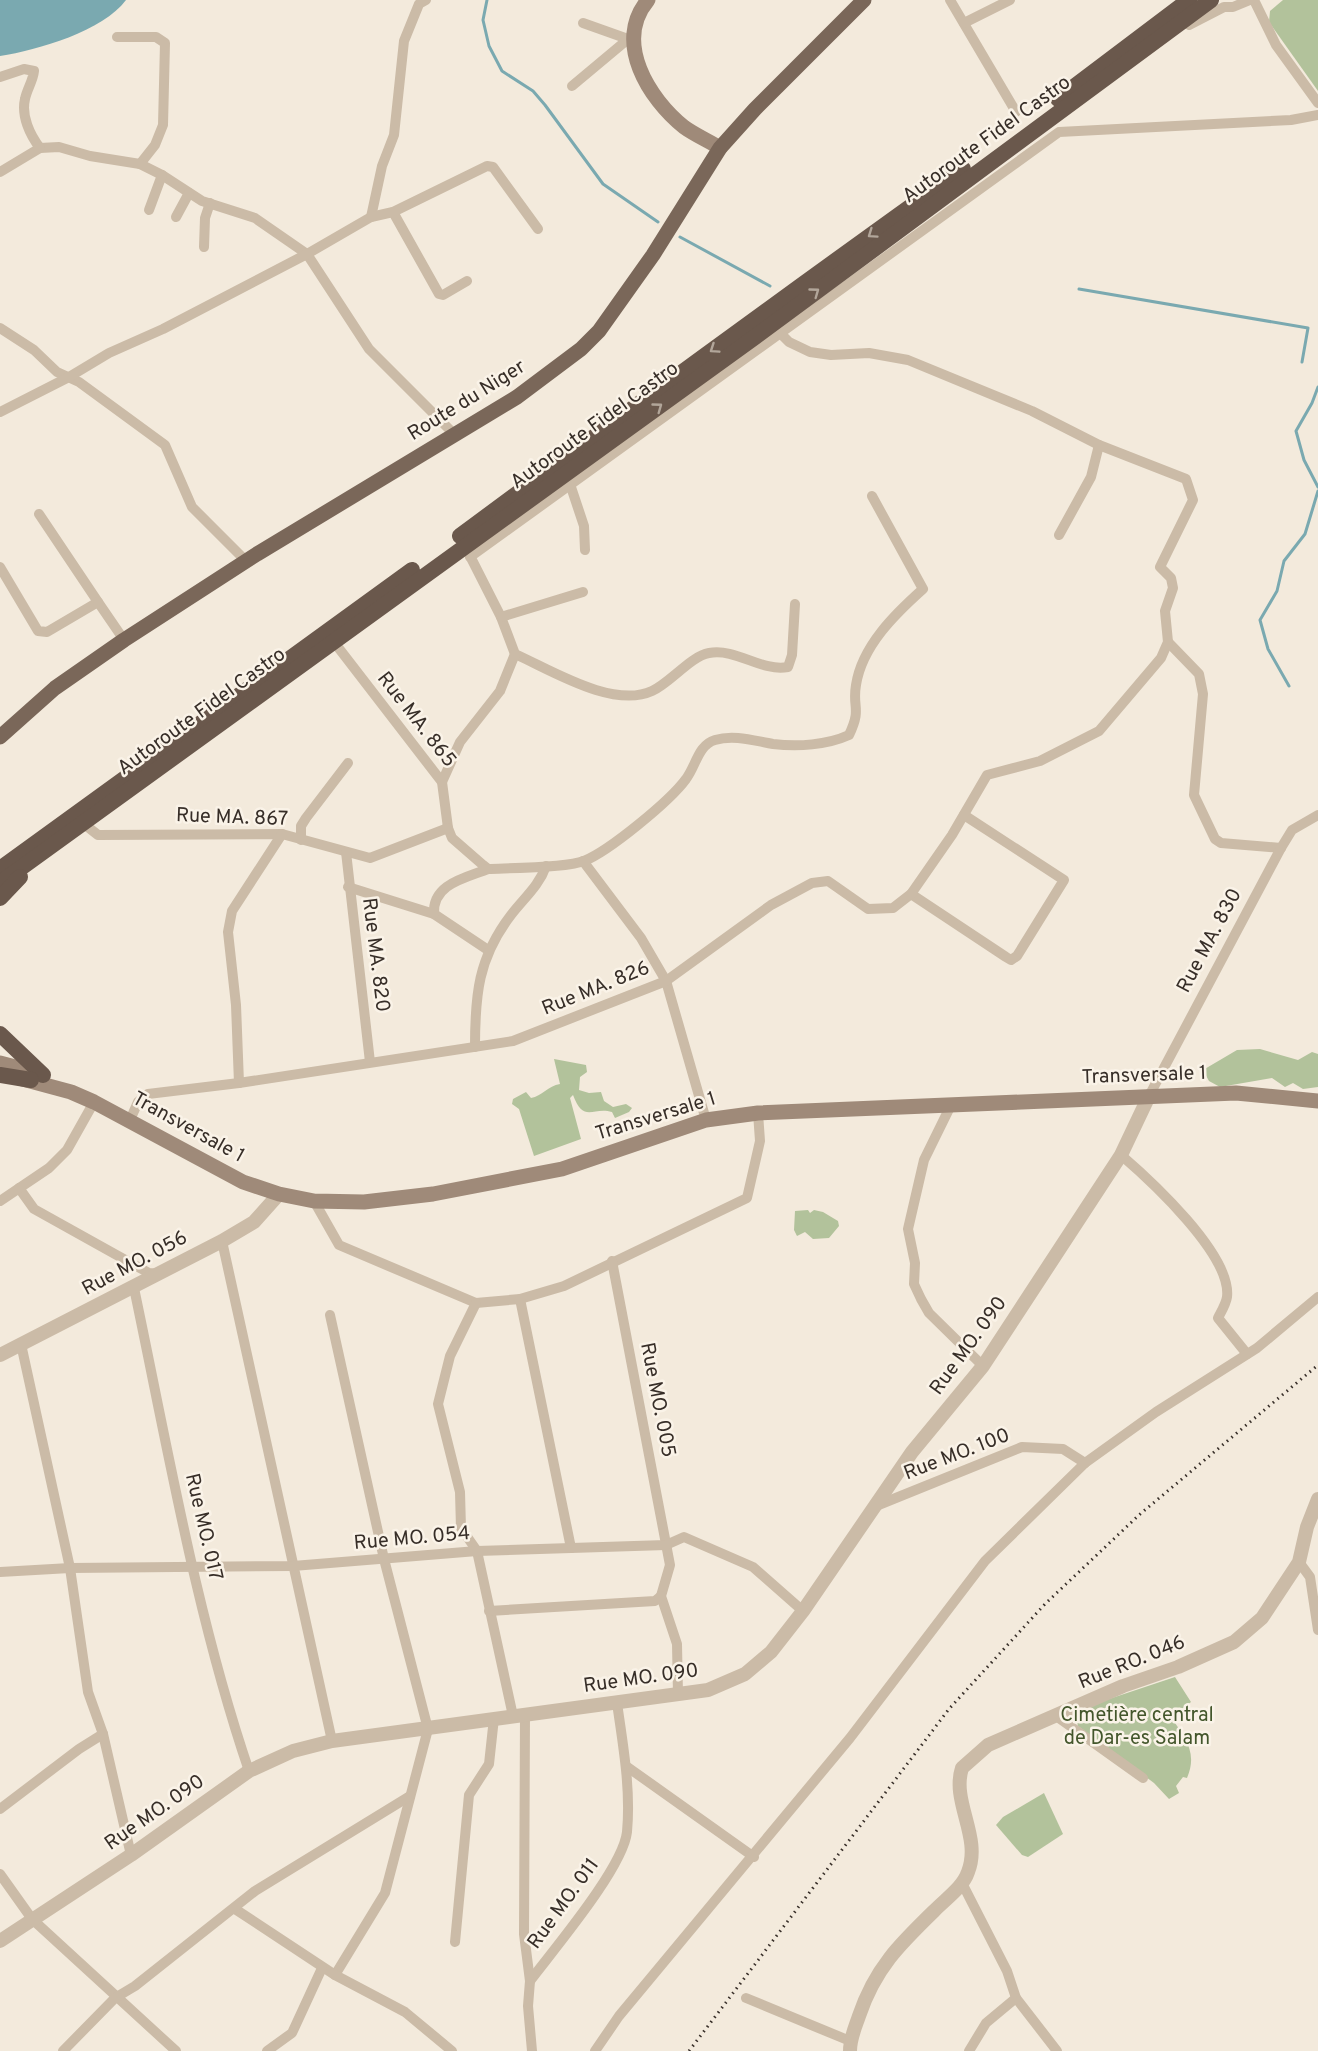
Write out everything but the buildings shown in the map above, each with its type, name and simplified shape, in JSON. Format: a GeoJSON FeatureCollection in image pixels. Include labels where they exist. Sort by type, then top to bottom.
{"type":"FeatureCollection","features":[{"type":"Feature","properties":{"kind":"highway","name":"Autoroute Fidel Castro"},"geometry":{"type":"LineString","coordinates":[[0,869],[447,545],[676,375],[751,324],[825,268],[1007,138],[1189,0]]}},
{"type":"Feature","properties":{"kind":"highway","name":"Autoroute Fidel Castro"},"geometry":{"type":"LineString","coordinates":[[0,883],[334,642],[467,552],[1211,0]]}},
{"type":"Feature","properties":{"kind":"highway"},"geometry":{"type":"LineString","coordinates":[[0,898],[44,851]]}},
{"type":"Feature","properties":{"kind":"highway"},"geometry":{"type":"LineString","coordinates":[[1,1038],[37,1078]]}},
{"type":"Feature","properties":{"kind":"highway"},"geometry":{"type":"LineString","coordinates":[[0,1074],[37,1078]]}},
{"type":"Feature","properties":{"kind":"main road"},"geometry":{"type":"LineString","coordinates":[[648,0],[630,37],[650,92],[685,127],[720,148]]}},
{"type":"Feature","properties":{"kind":"main road","name":"Route du Niger"},"geometry":{"type":"LineString","coordinates":[[0,737],[55,688],[124,640],[246,561],[518,397],[581,349],[599,331],[675,221],[720,148],[755,109],[864,0]]}},
{"type":"Feature","properties":{"kind":"main road","name":"Transversale 1"},"geometry":{"type":"LineString","coordinates":[[0,1063],[94,1102],[243,1182],[279,1194],[314,1200],[364,1202],[433,1194],[562,1169],[706,1120],[758,1113],[1236,1093],[1318,1101]]}},
{"type":"Feature","properties":{"kind":"street"},"geometry":{"type":"LineString","coordinates":[[371,217],[382,166],[394,135],[404,41],[419,4],[426,0]]}},
{"type":"Feature","properties":{"kind":"street"},"geometry":{"type":"LineString","coordinates":[[950,0],[1016,112]]}},
{"type":"Feature","properties":{"kind":"street"},"geometry":{"type":"LineString","coordinates":[[964,22],[1010,0]]}},
{"type":"Feature","properties":{"kind":"street"},"geometry":{"type":"LineString","coordinates":[[1154,43],[1213,11],[1252,0],[1276,45],[1318,103]]}},
{"type":"Feature","properties":{"kind":"street"},"geometry":{"type":"LineString","coordinates":[[583,23],[630,37]]}},
{"type":"Feature","properties":{"kind":"street"},"geometry":{"type":"LineString","coordinates":[[117,37],[156,37],[165,43],[163,125],[154,145],[140,164]]}},
{"type":"Feature","properties":{"kind":"street"},"geometry":{"type":"LineString","coordinates":[[572,86],[630,37]]}},
{"type":"Feature","properties":{"kind":"street"},"geometry":{"type":"LineString","coordinates":[[0,77],[24,69],[34,71],[24,100],[24,115],[30,135],[40,148]]}},
{"type":"Feature","properties":{"kind":"street"},"geometry":{"type":"LineString","coordinates":[[442,782],[460,742],[500,691],[515,654],[501,617],[467,552],[570,483],[781,334],[1059,132],[1291,120],[1318,115]]}},
{"type":"Feature","properties":{"kind":"street"},"geometry":{"type":"LineString","coordinates":[[0,172],[40,148],[59,147],[90,156],[140,164],[162,175],[189,194],[255,218],[307,254],[369,350],[454,434]]}},
{"type":"Feature","properties":{"kind":"street"},"geometry":{"type":"LineString","coordinates":[[0,412],[69,377],[109,352],[163,329],[307,254],[371,217],[393,212],[490,166],[538,229]]}},
{"type":"Feature","properties":{"kind":"street"},"geometry":{"type":"LineString","coordinates":[[149,210],[162,175]]}},
{"type":"Feature","properties":{"kind":"street"},"geometry":{"type":"LineString","coordinates":[[176,217],[189,194]]}},
{"type":"Feature","properties":{"kind":"street"},"geometry":{"type":"LineString","coordinates":[[204,247],[205,219],[210,203]]}},
{"type":"Feature","properties":{"kind":"street"},"geometry":{"type":"LineString","coordinates":[[393,212],[439,294],[443,295],[467,281]]}},
{"type":"Feature","properties":{"kind":"street"},"geometry":{"type":"LineString","coordinates":[[0,328],[34,350],[57,372],[69,377],[165,445],[192,507],[246,561]]}},
{"type":"Feature","properties":{"kind":"street"},"geometry":{"type":"LineString","coordinates":[[781,334],[789,342],[810,352],[831,355],[869,353],[908,360],[1032,411],[1099,445],[1186,479],[1192,489],[1193,500],[1160,567],[1171,578],[1173,588],[1165,611],[1168,642],[1199,674],[1203,694],[1194,795],[1215,839],[1221,843],[1281,848]]}},
{"type":"Feature","properties":{"kind":"street"},"geometry":{"type":"LineString","coordinates":[[1059,535],[1090,477],[1099,445]]}},
{"type":"Feature","properties":{"kind":"street"},"geometry":{"type":"LineString","coordinates":[[570,483],[584,526],[585,550]]}},
{"type":"Feature","properties":{"kind":"street"},"geometry":{"type":"LineString","coordinates":[[434,914],[433,903],[437,894],[458,880],[488,869],[546,866],[583,861],[633,829],[665,803],[687,779],[703,746],[713,740],[730,737],[777,744],[811,744],[849,735],[858,716],[856,687],[860,672],[879,634],[900,609],[923,590],[872,496]]}},
{"type":"Feature","properties":{"kind":"street"},"geometry":{"type":"LineString","coordinates":[[39,514],[124,640]]}},
{"type":"Feature","properties":{"kind":"street"},"geometry":{"type":"LineString","coordinates":[[0,567],[38,631],[47,632],[98,602]]}},
{"type":"Feature","properties":{"kind":"street"},"geometry":{"type":"LineString","coordinates":[[501,617],[523,608],[583,592]]}},
{"type":"Feature","properties":{"kind":"street"},"geometry":{"type":"LineString","coordinates":[[515,654],[590,688],[631,697],[652,691],[706,653],[727,652],[778,669],[788,667],[792,655],[795,604]]}},
{"type":"Feature","properties":{"kind":"street","name":"Rue MA. 865"},"geometry":{"type":"LineString","coordinates":[[334,642],[442,782],[448,828]]}},
{"type":"Feature","properties":{"kind":"street","name":"Rue MA. 826"},"geometry":{"type":"LineString","coordinates":[[130,1120],[138,1102],[148,1094],[239,1083],[513,1041],[666,981],[771,906],[812,883],[828,881],[868,909],[893,908],[911,894],[987,775],[1040,760],[1099,730],[1161,658],[1168,642]]}},
{"type":"Feature","properties":{"kind":"street"},"geometry":{"type":"LineString","coordinates":[[301,840],[301,826],[348,763]]}},
{"type":"Feature","properties":{"kind":"street"},"geometry":{"type":"LineString","coordinates":[[911,894],[1005,957],[1011,960],[1017,956],[1064,880],[964,814]]}},
{"type":"Feature","properties":{"kind":"street","name":"Rue MA. 830"},"geometry":{"type":"LineString","coordinates":[[1149,1096],[1281,848],[1292,830],[1318,815]]}},
{"type":"Feature","properties":{"kind":"street","name":"Rue MA. 867"},"geometry":{"type":"LineString","coordinates":[[84,824],[98,835],[282,834],[370,858],[448,828]]}},
{"type":"Feature","properties":{"kind":"street"},"geometry":{"type":"LineString","coordinates":[[448,828],[452,838],[488,869]]}},
{"type":"Feature","properties":{"kind":"street"},"geometry":{"type":"LineString","coordinates":[[239,1083],[236,1005],[228,932],[232,911],[282,834]]}},
{"type":"Feature","properties":{"kind":"street","name":"Rue MA. 820"},"geometry":{"type":"LineString","coordinates":[[346,852],[348,887],[370,1062]]}},
{"type":"Feature","properties":{"kind":"street"},"geometry":{"type":"LineString","coordinates":[[583,861],[641,938],[666,981],[706,1120]]}},
{"type":"Feature","properties":{"kind":"street"},"geometry":{"type":"LineString","coordinates":[[475,1047],[475,1005],[488,950],[511,915],[540,882],[546,866]]}},
{"type":"Feature","properties":{"kind":"street"},"geometry":{"type":"LineString","coordinates":[[348,887],[434,914],[488,950]]}},
{"type":"Feature","properties":{"kind":"street","name":"Rue MO. 090"},"geometry":{"type":"LineString","coordinates":[[0,1941],[131,1855],[249,1771],[293,1750],[332,1741],[708,1690],[746,1674],[771,1652],[803,1611],[912,1452],[983,1366],[1121,1155],[1149,1096]]}},
{"type":"Feature","properties":{"kind":"street"},"geometry":{"type":"LineString","coordinates":[[0,1201],[49,1168],[67,1150],[94,1102]]}},
{"type":"Feature","properties":{"kind":"street"},"geometry":{"type":"LineString","coordinates":[[952,1104],[924,1161],[908,1229],[915,1263],[914,1284],[929,1313],[983,1366]]}},
{"type":"Feature","properties":{"kind":"street"},"geometry":{"type":"LineString","coordinates":[[314,1200],[339,1245],[476,1303],[520,1299],[564,1286],[747,1198],[760,1141],[758,1113]]}},
{"type":"Feature","properties":{"kind":"street"},"geometry":{"type":"LineString","coordinates":[[1121,1155],[1143,1174],[1203,1237],[1220,1270],[1227,1296],[1218,1318],[1247,1354]]}},
{"type":"Feature","properties":{"kind":"street"},"geometry":{"type":"LineString","coordinates":[[20,1188],[34,1209],[149,1273],[159,1274]]}},
{"type":"Feature","properties":{"kind":"street","name":"Rue MO. 056"},"geometry":{"type":"LineString","coordinates":[[0,1354],[134,1288],[254,1222],[279,1194]]}},
{"type":"Feature","properties":{"kind":"street"},"geometry":{"type":"LineString","coordinates":[[222,1240],[332,1741]]}},
{"type":"Feature","properties":{"kind":"street","name":"Rue MO. 005"},"geometry":{"type":"LineString","coordinates":[[612,1261],[670,1565],[661,1596]]}},
{"type":"Feature","properties":{"kind":"street","name":"Rue MO. 017"},"geometry":{"type":"LineString","coordinates":[[134,1288],[193,1568],[230,1714],[249,1771]]}},
{"type":"Feature","properties":{"kind":"street"},"geometry":{"type":"LineString","coordinates":[[595,2051],[619,2016],[754,1857],[850,1738],[985,1561],[1085,1463],[1156,1412],[1247,1354],[1318,1297]]}},
{"type":"Feature","properties":{"kind":"street"},"geometry":{"type":"LineString","coordinates":[[520,1299],[571,1548]]}},
{"type":"Feature","properties":{"kind":"street"},"geometry":{"type":"LineString","coordinates":[[476,1303],[450,1356],[438,1404],[460,1492],[461,1527],[477,1551],[489,1611],[519,1715],[524,1934],[530,1981],[528,2006],[532,2051]]}},
{"type":"Feature","properties":{"kind":"street"},"geometry":{"type":"LineString","coordinates":[[330,1315],[384,1559],[428,1728],[385,1893],[335,1975]]}},
{"type":"Feature","properties":{"kind":"street"},"geometry":{"type":"LineString","coordinates":[[21,1344],[70,1568],[88,1692],[103,1734],[131,1855]]}},
{"type":"Feature","properties":{"kind":"street","name":"Rue MO. 100"},"geometry":{"type":"LineString","coordinates":[[876,1506],[1022,1447],[1063,1449],[1085,1463]]}},
{"type":"Feature","properties":{"kind":"street","name":"Rue RO. 046"},"geometry":{"type":"LineString","coordinates":[[850,2046],[878,1971],[907,1938],[962,1883],[969,1871],[971,1836],[960,1786],[962,1768],[988,1745],[1234,1642],[1262,1618],[1299,1562],[1307,1527],[1318,1499]]}},
{"type":"Feature","properties":{"kind":"street","name":"Rue MO. 054"},"geometry":{"type":"LineString","coordinates":[[0,1572],[70,1568],[293,1566],[477,1551],[666,1545],[684,1537],[753,1567],[803,1611]]}},
{"type":"Feature","properties":{"kind":"street"},"geometry":{"type":"LineString","coordinates":[[1299,1562],[1310,1577],[1318,1630]]}},
{"type":"Feature","properties":{"kind":"street"},"geometry":{"type":"LineString","coordinates":[[489,1611],[655,1602],[661,1596],[677,1644],[678,1695]]}},
{"type":"Feature","properties":{"kind":"street","name":"Rue MO. 011"},"geometry":{"type":"LineString","coordinates":[[530,1981],[613,1868],[627,1833],[626,1766],[617,1703]]}},
{"type":"Feature","properties":{"kind":"street"},"geometry":{"type":"LineString","coordinates":[[1056,1716],[1143,1778]]}},
{"type":"Feature","properties":{"kind":"street"},"geometry":{"type":"LineString","coordinates":[[455,1942],[469,1795],[489,1764],[494,1718]]}},
{"type":"Feature","properties":{"kind":"street"},"geometry":{"type":"LineString","coordinates":[[0,1809],[79,1749],[103,1734]]}},
{"type":"Feature","properties":{"kind":"street"},"geometry":{"type":"LineString","coordinates":[[626,1766],[754,1857]]}},
{"type":"Feature","properties":{"kind":"street"},"geometry":{"type":"LineString","coordinates":[[63,2051],[115,1998],[135,1986],[255,1891],[410,1796]]}},
{"type":"Feature","properties":{"kind":"street"},"geometry":{"type":"LineString","coordinates":[[0,1874],[32,1919],[115,1998],[176,2051]]}},
{"type":"Feature","properties":{"kind":"street"},"geometry":{"type":"LineString","coordinates":[[962,1883],[1007,1971],[1016,1998],[1057,2051]]}},
{"type":"Feature","properties":{"kind":"street"},"geometry":{"type":"LineString","coordinates":[[235,1909],[322,1968],[405,2012],[452,2051]]}},
{"type":"Feature","properties":{"kind":"street"},"geometry":{"type":"LineString","coordinates":[[267,2051],[292,2033],[322,1968]]}},
{"type":"Feature","properties":{"kind":"street"},"geometry":{"type":"LineString","coordinates":[[746,1998],[850,2046]]}},
{"type":"Feature","properties":{"kind":"street"},"geometry":{"type":"LineString","coordinates":[[969,2051],[986,2024],[1016,1998]]}},
{"type":"Feature","properties":{"kind":"green space"},"geometry":{"type":"Polygon","coordinates":[[[1283,0],[1318,0],[1318,91],[1269,22],[1270,11],[1283,0]]]}},
{"type":"Feature","properties":{"kind":"green space"},"geometry":{"type":"Polygon","coordinates":[[[1260,1049],[1298,1060],[1312,1052],[1318,1054],[1318,1087],[1303,1089],[1293,1083],[1285,1087],[1272,1078],[1220,1087],[1209,1081],[1203,1070],[1237,1050],[1260,1049]]]}},
{"type":"Feature","properties":{"kind":"green space"},"geometry":{"type":"Polygon","coordinates":[[[554,1059],[586,1065],[587,1072],[580,1077],[579,1090],[589,1093],[601,1092],[604,1101],[613,1107],[626,1104],[632,1108],[629,1112],[615,1118],[612,1112],[585,1112],[577,1104],[573,1095],[570,1098],[581,1139],[534,1156],[519,1109],[512,1104],[513,1099],[526,1092],[531,1098],[535,1097],[560,1084],[554,1059]]]}},
{"type":"Feature","properties":{"kind":"green space"},"geometry":{"type":"Polygon","coordinates":[[[808,1210],[810,1213],[814,1210],[823,1212],[838,1221],[839,1226],[829,1238],[813,1239],[805,1232],[797,1236],[794,1230],[795,1211],[808,1210]]]}},
{"type":"Feature","properties":{"kind":"green space","name":"Cimetière central de Dar-es Salam"},"geometry":{"type":"Polygon","coordinates":[[[1175,1677],[1191,1702],[1171,1717],[1188,1746],[1191,1760],[1187,1778],[1183,1777],[1176,1786],[1179,1793],[1169,1799],[1154,1783],[1078,1726],[1075,1715],[1085,1707],[1175,1677]]]}},
{"type":"Feature","properties":{"kind":"green space"},"geometry":{"type":"Polygon","coordinates":[[[1044,1793],[1063,1834],[1028,1857],[1022,1855],[996,1825],[1003,1817],[1044,1793]]]}},
{"type":"Feature","properties":{"kind":"water"},"geometry":{"type":"Polygon","coordinates":[[[0,0],[126,0],[116,11],[86,30],[51,44],[0,56],[0,0]]]}},
{"type":"Feature","properties":{"kind":"waterway"},"geometry":{"type":"LineString","coordinates":[[487,0],[483,20],[489,46],[502,71],[533,91],[603,184],[658,222]]}},
{"type":"Feature","properties":{"kind":"waterway"},"geometry":{"type":"LineString","coordinates":[[680,237],[770,286]]}},
{"type":"Feature","properties":{"kind":"waterway"},"geometry":{"type":"LineString","coordinates":[[1079,289],[1308,328],[1302,362]]}},
{"type":"Feature","properties":{"kind":"waterway"},"geometry":{"type":"LineString","coordinates":[[1318,387],[1296,431],[1304,460],[1318,487]]}},
{"type":"Feature","properties":{"kind":"waterway"},"geometry":{"type":"LineString","coordinates":[[1289,686],[1268,649],[1260,620],[1277,591],[1284,561],[1305,534],[1318,491]]}},
{"type":"Feature","properties":{"kind":"railway"},"geometry":{"type":"LineString","coordinates":[[689,2051],[949,1709],[1045,1604],[1139,1515],[1318,1365]]}}]}
